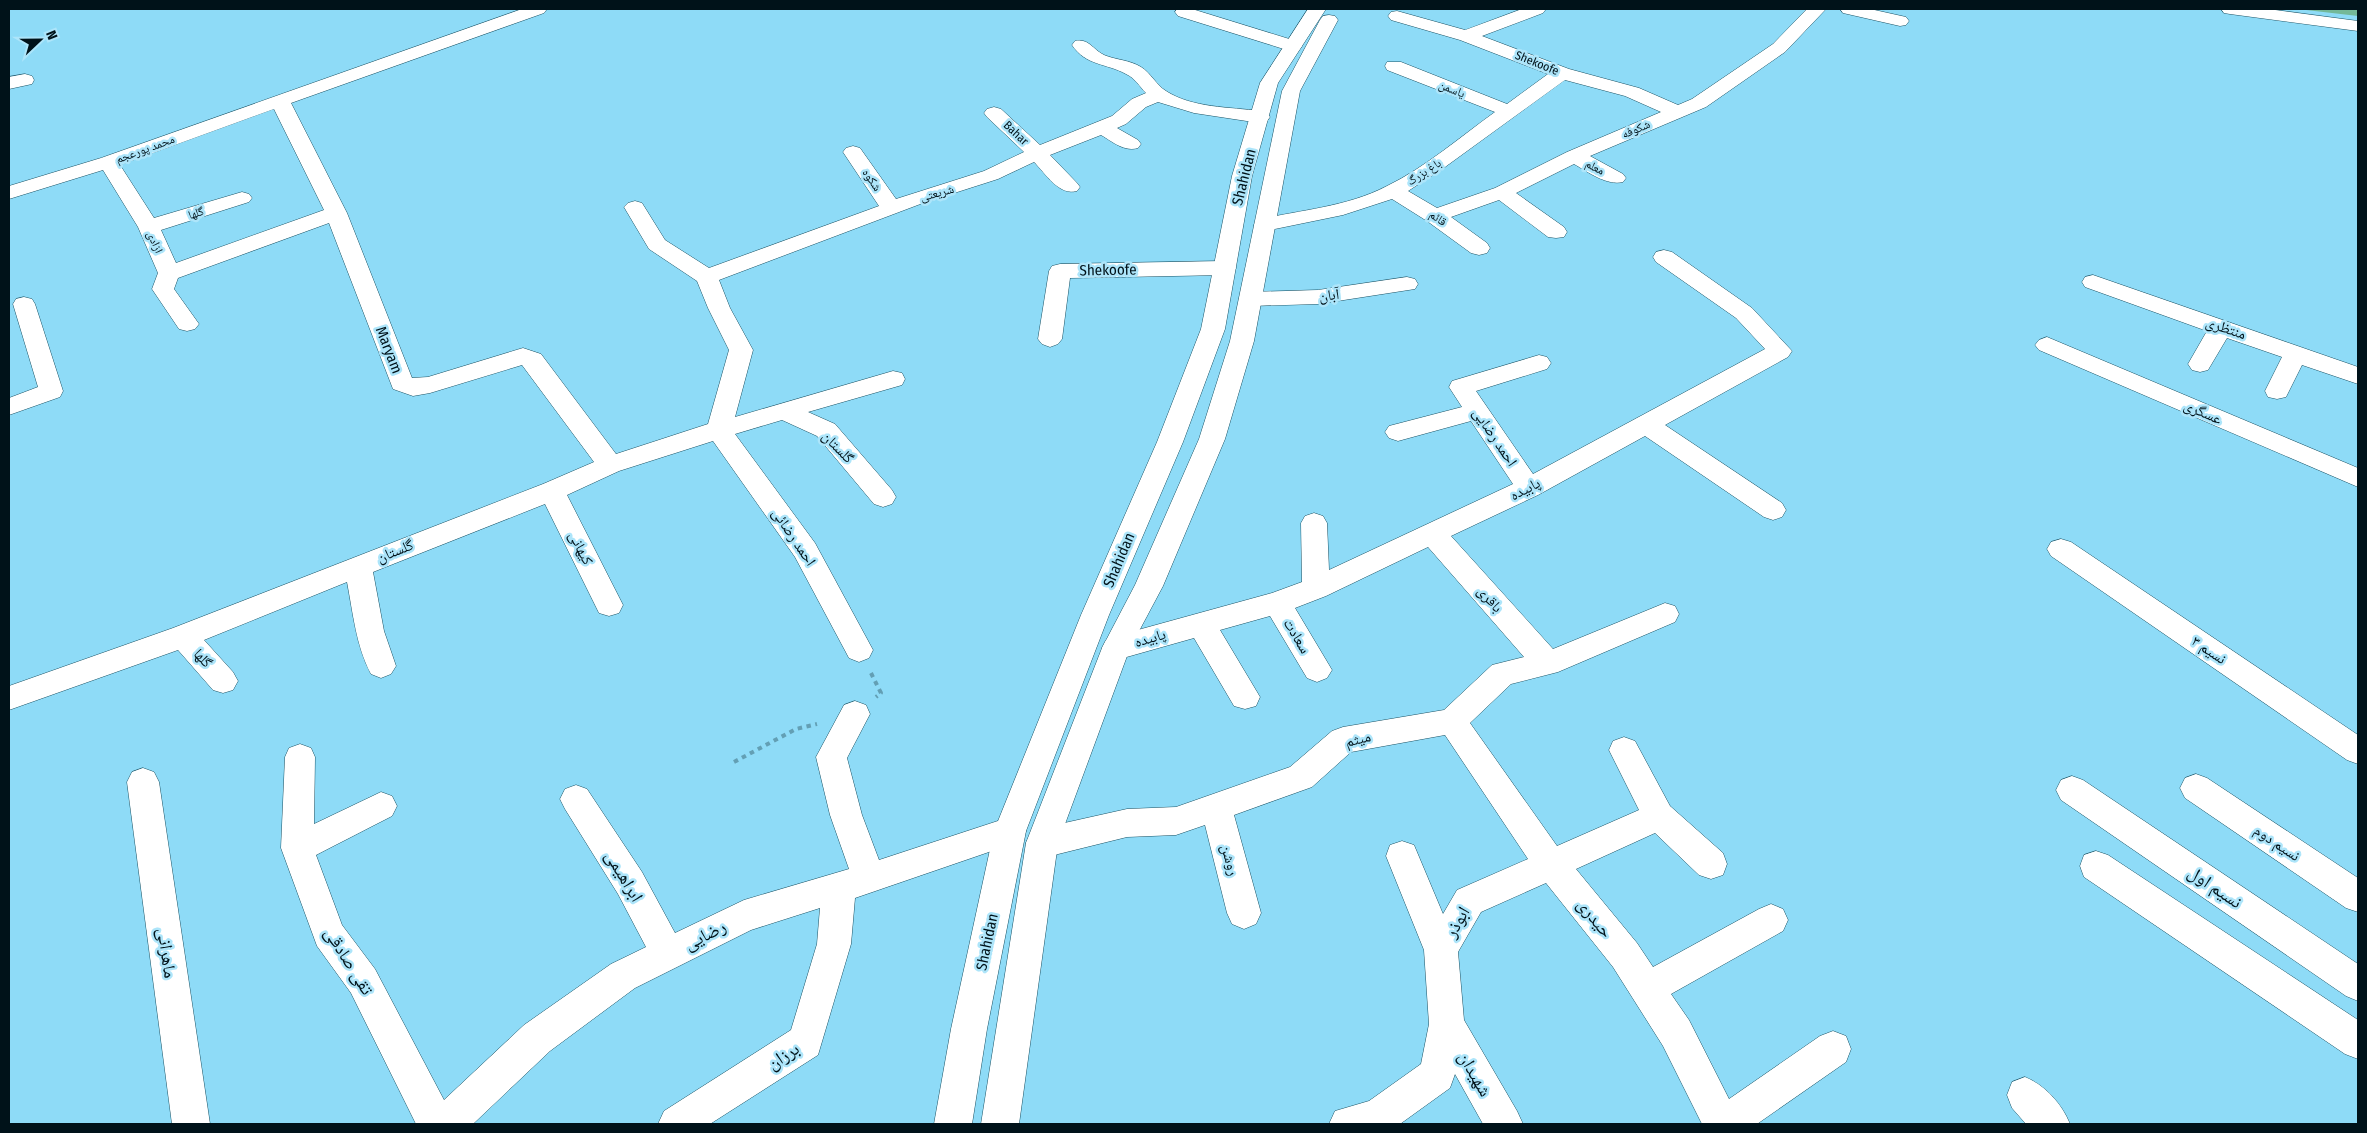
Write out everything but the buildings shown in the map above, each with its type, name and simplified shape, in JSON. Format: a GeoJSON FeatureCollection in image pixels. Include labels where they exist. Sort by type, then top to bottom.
{"type":"FeatureCollection","features":[{"type":"Feature","properties":{"kind":"street","name":"محمد پورعجم"},"geometry":{"type":"LineString","coordinates":[[9,193],[108,162],[538,9]]}},
{"type":"Feature","properties":{"kind":"street","name":"Shahidan"},"geometry":{"type":"LineString","coordinates":[[953,1124],[969,1029],[1010,831],[1095,616],[1170,442],[1213,329],[1242,176],[1270,84],[1317,9]]}},
{"type":"Feature","properties":{"kind":"street","name":"Shahidan"},"geometry":{"type":"LineString","coordinates":[[1000,1124],[1042,843],[1116,648],[1149,586],[1212,439],[1242,341],[1291,91],[1336,9]]}},
{"type":"Feature","properties":{"kind":"street"},"geometry":{"type":"LineString","coordinates":[[1466,36],[1537,9]]}},
{"type":"Feature","properties":{"kind":"street","name":"شکوفه"},"geometry":{"type":"LineString","coordinates":[[1435,216],[1502,192],[1574,156],[1699,103],[1779,48],[1817,9]]}},
{"type":"Feature","properties":{"kind":"street"},"geometry":{"type":"LineString","coordinates":[[1849,9],[1900,21]]}},
{"type":"Feature","properties":{"kind":"street"},"geometry":{"type":"LineString","coordinates":[[2230,9],[2358,26]]}},
{"type":"Feature","properties":{"kind":"street"},"geometry":{"type":"LineString","coordinates":[[1184,12],[1293,46]]}},
{"type":"Feature","properties":{"kind":"street","name":"Shekoofe"},"geometry":{"type":"LineString","coordinates":[[1397,16],[1466,36],[1562,73],[1632,92],[1677,112]]}},
{"type":"Feature","properties":{"kind":"street"},"geometry":{"type":"LineString","coordinates":[[1081,45],[1086,53],[1101,62],[1134,70],[1160,95],[1188,105],[1260,117]]}},
{"type":"Feature","properties":{"kind":"street","name":"یاسمن"},"geometry":{"type":"LineString","coordinates":[[1394,66],[1509,111]]}},
{"type":"Feature","properties":{"kind":"street","name":"باغ بزرگ"},"geometry":{"type":"LineString","coordinates":[[1265,225],[1336,211],[1394,191],[1438,163],[1562,73]]}},
{"type":"Feature","properties":{"kind":"street","name":"شریعتی"},"geometry":{"type":"LineString","coordinates":[[707,277],[891,208],[991,175],[1037,152],[1119,120],[1140,104],[1160,95]]}},
{"type":"Feature","properties":{"kind":"street","name":"Maryam"},"geometry":{"type":"LineString","coordinates":[[280,101],[336,213],[402,384],[413,388],[430,385],[523,356],[533,360],[610,465]]}},
{"type":"Feature","properties":{"kind":"street","name":"Bahar"},"geometry":{"type":"LineString","coordinates":[[994,113],[1037,152],[1070,187]]}},
{"type":"Feature","properties":{"kind":"street"},"geometry":{"type":"LineString","coordinates":[[1102,128],[1131,144]]}},
{"type":"Feature","properties":{"kind":"street","name":"شکوه"},"geometry":{"type":"LineString","coordinates":[[853,152],[891,208]]}},
{"type":"Feature","properties":{"kind":"street","name":"معلم"},"geometry":{"type":"LineString","coordinates":[[1574,156],[1616,178]]}},
{"type":"Feature","properties":{"kind":"street","name":"ازادی"},"geometry":{"type":"LineString","coordinates":[[108,162],[149,227],[169,273],[164,282],[164,289],[187,324]]}},
{"type":"Feature","properties":{"kind":"street","name":"قائم"},"geometry":{"type":"LineString","coordinates":[[1394,191],[1435,216],[1479,248]]}},
{"type":"Feature","properties":{"kind":"street"},"geometry":{"type":"LineString","coordinates":[[1502,192],[1556,232]]}},
{"type":"Feature","properties":{"kind":"street","name":"گلها"},"geometry":{"type":"LineString","coordinates":[[149,227],[242,198]]}},
{"type":"Feature","properties":{"kind":"street"},"geometry":{"type":"LineString","coordinates":[[635,207],[657,244],[707,277],[719,308],[741,350],[720,430]]}},
{"type":"Feature","properties":{"kind":"street"},"geometry":{"type":"LineString","coordinates":[[169,273],[336,213]]}},
{"type":"Feature","properties":{"kind":"street","name":"پابیده"},"geometry":{"type":"LineString","coordinates":[[1116,648],[1277,602],[1316,588],[1529,488],[1780,351],[1744,313],[1664,257]]}},
{"type":"Feature","properties":{"kind":"street","name":"Shekoofe"},"geometry":{"type":"LineString","coordinates":[[1050,338],[1060,270],[1225,268]]}},
{"type":"Feature","properties":{"kind":"street","name":"منتظری"},"geometry":{"type":"LineString","coordinates":[[2093,282],[2358,376]]}},
{"type":"Feature","properties":{"kind":"street","name":"آبان"},"geometry":{"type":"LineString","coordinates":[[1250,299],[1318,298],[1407,284]]}},
{"type":"Feature","properties":{"kind":"street"},"geometry":{"type":"LineString","coordinates":[[9,407],[51,391],[24,304]]}},
{"type":"Feature","properties":{"kind":"street"},"geometry":{"type":"LineString","coordinates":[[2200,364],[2221,327]]}},
{"type":"Feature","properties":{"kind":"street","name":"عسگری"},"geometry":{"type":"LineString","coordinates":[[2047,346],[2358,478]]}},
{"type":"Feature","properties":{"kind":"street"},"geometry":{"type":"LineString","coordinates":[[2277,391],[2296,353]]}},
{"type":"Feature","properties":{"kind":"street","name":"احمد رضایی"},"geometry":{"type":"LineString","coordinates":[[1529,488],[1462,387],[1539,363]]}},
{"type":"Feature","properties":{"kind":"street","name":"گلستان"},"geometry":{"type":"LineString","coordinates":[[9,698],[183,636],[456,526],[552,491],[610,465],[720,430],[893,379]]}},
{"type":"Feature","properties":{"kind":"street","name":"گلستان"},"geometry":{"type":"LineString","coordinates":[[783,411],[826,430],[883,497]]}},
{"type":"Feature","properties":{"kind":"street"},"geometry":{"type":"LineString","coordinates":[[1398,432],[1478,411]]}},
{"type":"Feature","properties":{"kind":"street"},"geometry":{"type":"LineString","coordinates":[[1646,424],[1773,510]]}},
{"type":"Feature","properties":{"kind":"street","name":"احمد رضائی"},"geometry":{"type":"LineString","coordinates":[[720,430],[805,550],[860,650]]}},
{"type":"Feature","properties":{"kind":"street","name":"کیهانی"},"geometry":{"type":"LineString","coordinates":[[552,491],[610,606]]}},
{"type":"Feature","properties":{"kind":"street"},"geometry":{"type":"LineString","coordinates":[[1314,523],[1316,588]]}},
{"type":"Feature","properties":{"kind":"street","name":"باقری"},"geometry":{"type":"LineString","coordinates":[[1432,533],[1548,664]]}},
{"type":"Feature","properties":{"kind":"street","name":"نسیم ۳"},"geometry":{"type":"LineString","coordinates":[[2061,549],[2358,751]]}},
{"type":"Feature","properties":{"kind":"street"},"geometry":{"type":"LineString","coordinates":[[358,566],[370,630],[380,666]]}},
{"type":"Feature","properties":{"kind":"street","name":"سعادت"},"geometry":{"type":"LineString","coordinates":[[1277,602],[1317,670]]}},
{"type":"Feature","properties":{"kind":"street"},"geometry":{"type":"LineString","coordinates":[[1452,721],[1502,674],[1548,664],[1665,614]]}},
{"type":"Feature","properties":{"kind":"street"},"geometry":{"type":"LineString","coordinates":[[1201,624],[1245,697]]}},
{"type":"Feature","properties":{"kind":"street","name":"گلها"},"geometry":{"type":"LineString","coordinates":[[183,636],[223,681]]}},
{"type":"Feature","properties":{"kind":"street"},"geometry":{"type":"LineString","coordinates":[[854,883],[846,815],[831,757],[855,714]]}},
{"type":"Feature","properties":{"kind":"street","name":"میثم"},"geometry":{"type":"LineString","coordinates":[[1042,843],[1127,823],[1176,822],[1301,777],[1343,740],[1452,721]]}},
{"type":"Feature","properties":{"kind":"street","name":"حیدری"},"geometry":{"type":"LineString","coordinates":[[1452,721],[1551,864],[1625,955],[1676,1033],[1724,1124],[1833,1049]]}},
{"type":"Feature","properties":{"kind":"street"},"geometry":{"type":"LineString","coordinates":[[1624,750],[1659,816],[1711,864]]}},
{"type":"Feature","properties":{"kind":"street","name":"تقی صادقی"},"geometry":{"type":"LineString","coordinates":[[300,757],[298,848],[329,935],[363,981],[436,1124]]}},
{"type":"Feature","properties":{"kind":"street","name":"ماهرانی"},"geometry":{"type":"LineString","coordinates":[[143,782],[191,1124]]}},
{"type":"Feature","properties":{"kind":"street","name":"نسیم دوم"},"geometry":{"type":"LineString","coordinates":[[2196,788],[2358,897]]}},
{"type":"Feature","properties":{"kind":"street","name":"نسیم اول"},"geometry":{"type":"LineString","coordinates":[[2072,790],[2358,984]]}},
{"type":"Feature","properties":{"kind":"street","name":"ابراهیمی"},"geometry":{"type":"LineString","coordinates":[[576,799],[630,883],[668,954]]}},
{"type":"Feature","properties":{"kind":"street"},"geometry":{"type":"LineString","coordinates":[[298,848],[381,806]]}},
{"type":"Feature","properties":{"kind":"street","name":"روشن"},"geometry":{"type":"LineString","coordinates":[[1216,807],[1244,913]]}},
{"type":"Feature","properties":{"kind":"street","name":"ابوذر"},"geometry":{"type":"LineString","coordinates":[[1348,1124],[1377,1118],[1437,1076],[1446,1024],[1441,950],[1470,901],[1659,816]]}},
{"type":"Feature","properties":{"kind":"street","name":"رضایی"},"geometry":{"type":"LineString","coordinates":[[446,1124],[537,1038],[623,976],[744,916],[854,883],[1010,831]]}},
{"type":"Feature","properties":{"kind":"street"},"geometry":{"type":"LineString","coordinates":[[1402,856],[1441,950]]}},
{"type":"Feature","properties":{"kind":"street"},"geometry":{"type":"LineString","coordinates":[[2096,866],[2358,1041]]}},
{"type":"Feature","properties":{"kind":"street","name":"برزان"},"geometry":{"type":"LineString","coordinates":[[677,1124],[805,1042],[854,883]]}},
{"type":"Feature","properties":{"kind":"street"},"geometry":{"type":"LineString","coordinates":[[1647,989],[1771,920]]}},
{"type":"Feature","properties":{"kind":"street","name":"شهیدان"},"geometry":{"type":"LineString","coordinates":[[1446,1024],[1504,1124]]}},
{"type":"Feature","properties":{"kind":"street"},"geometry":{"type":"LineString","coordinates":[[2025,1095],[2051,1124]]}},
{"type":"Feature","properties":{"kind":"green space"},"geometry":{"type":"Polygon","coordinates":[[[2300,9],[2358,9],[2358,16],[2306,10],[2300,9]]]}}]}
